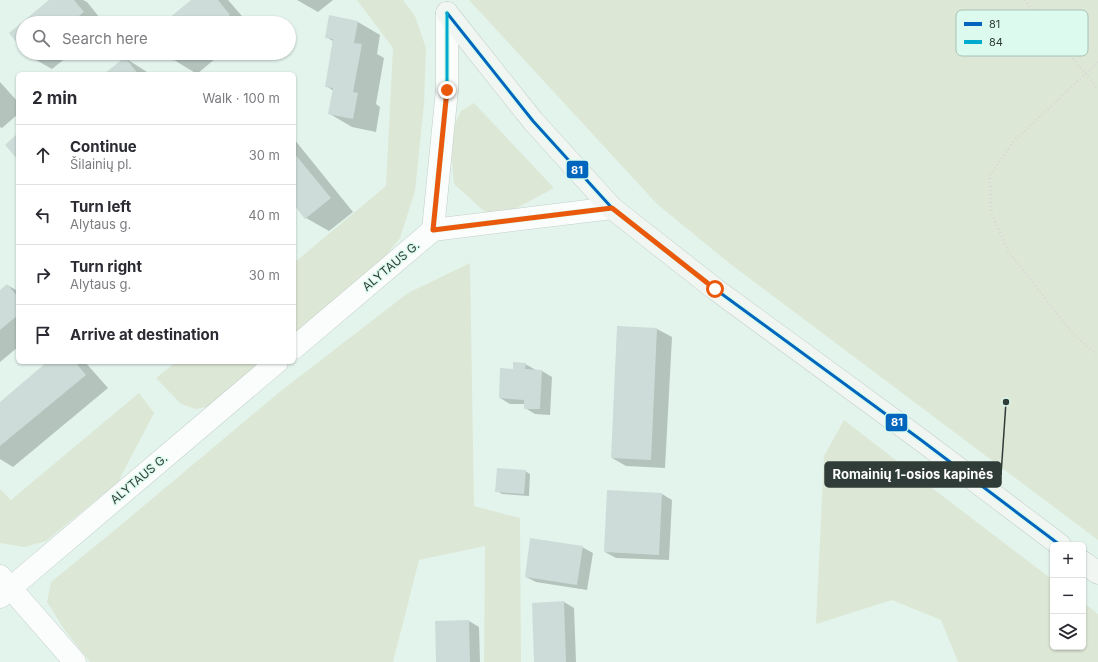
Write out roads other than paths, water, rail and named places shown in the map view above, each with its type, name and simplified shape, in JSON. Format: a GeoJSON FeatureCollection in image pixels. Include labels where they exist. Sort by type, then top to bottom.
{"type":"FeatureCollection","features":[{"type":"Feature","properties":{"kind":"street"},"geometry":{"type":"LineString","coordinates":[[612,208],[433,230],[447,90],[447,13],[533,121],[612,208],[715,289],[921,440],[1056,542]]}},
{"type":"Feature","properties":{"kind":"street","name":"ALYTAUS G."},"geometry":{"type":"LineString","coordinates":[[296,346],[433,230]]}},
{"type":"Feature","properties":{"kind":"street","name":"ALYTAUS G."},"geometry":{"type":"LineString","coordinates":[[4,587],[275,364]]}},
{"type":"Feature","properties":{"kind":"street"},"geometry":{"type":"LineString","coordinates":[[1086,564],[1098,574]]}},
{"type":"Feature","properties":{"kind":"street"},"geometry":{"type":"LineString","coordinates":[[4,587],[75,662]]}},
{"type":"Feature","properties":{"kind":"place","name":"Romainių 1-osios kapinės"},"geometry":{"type":"Point","coordinates":[1006,402]}}]}
